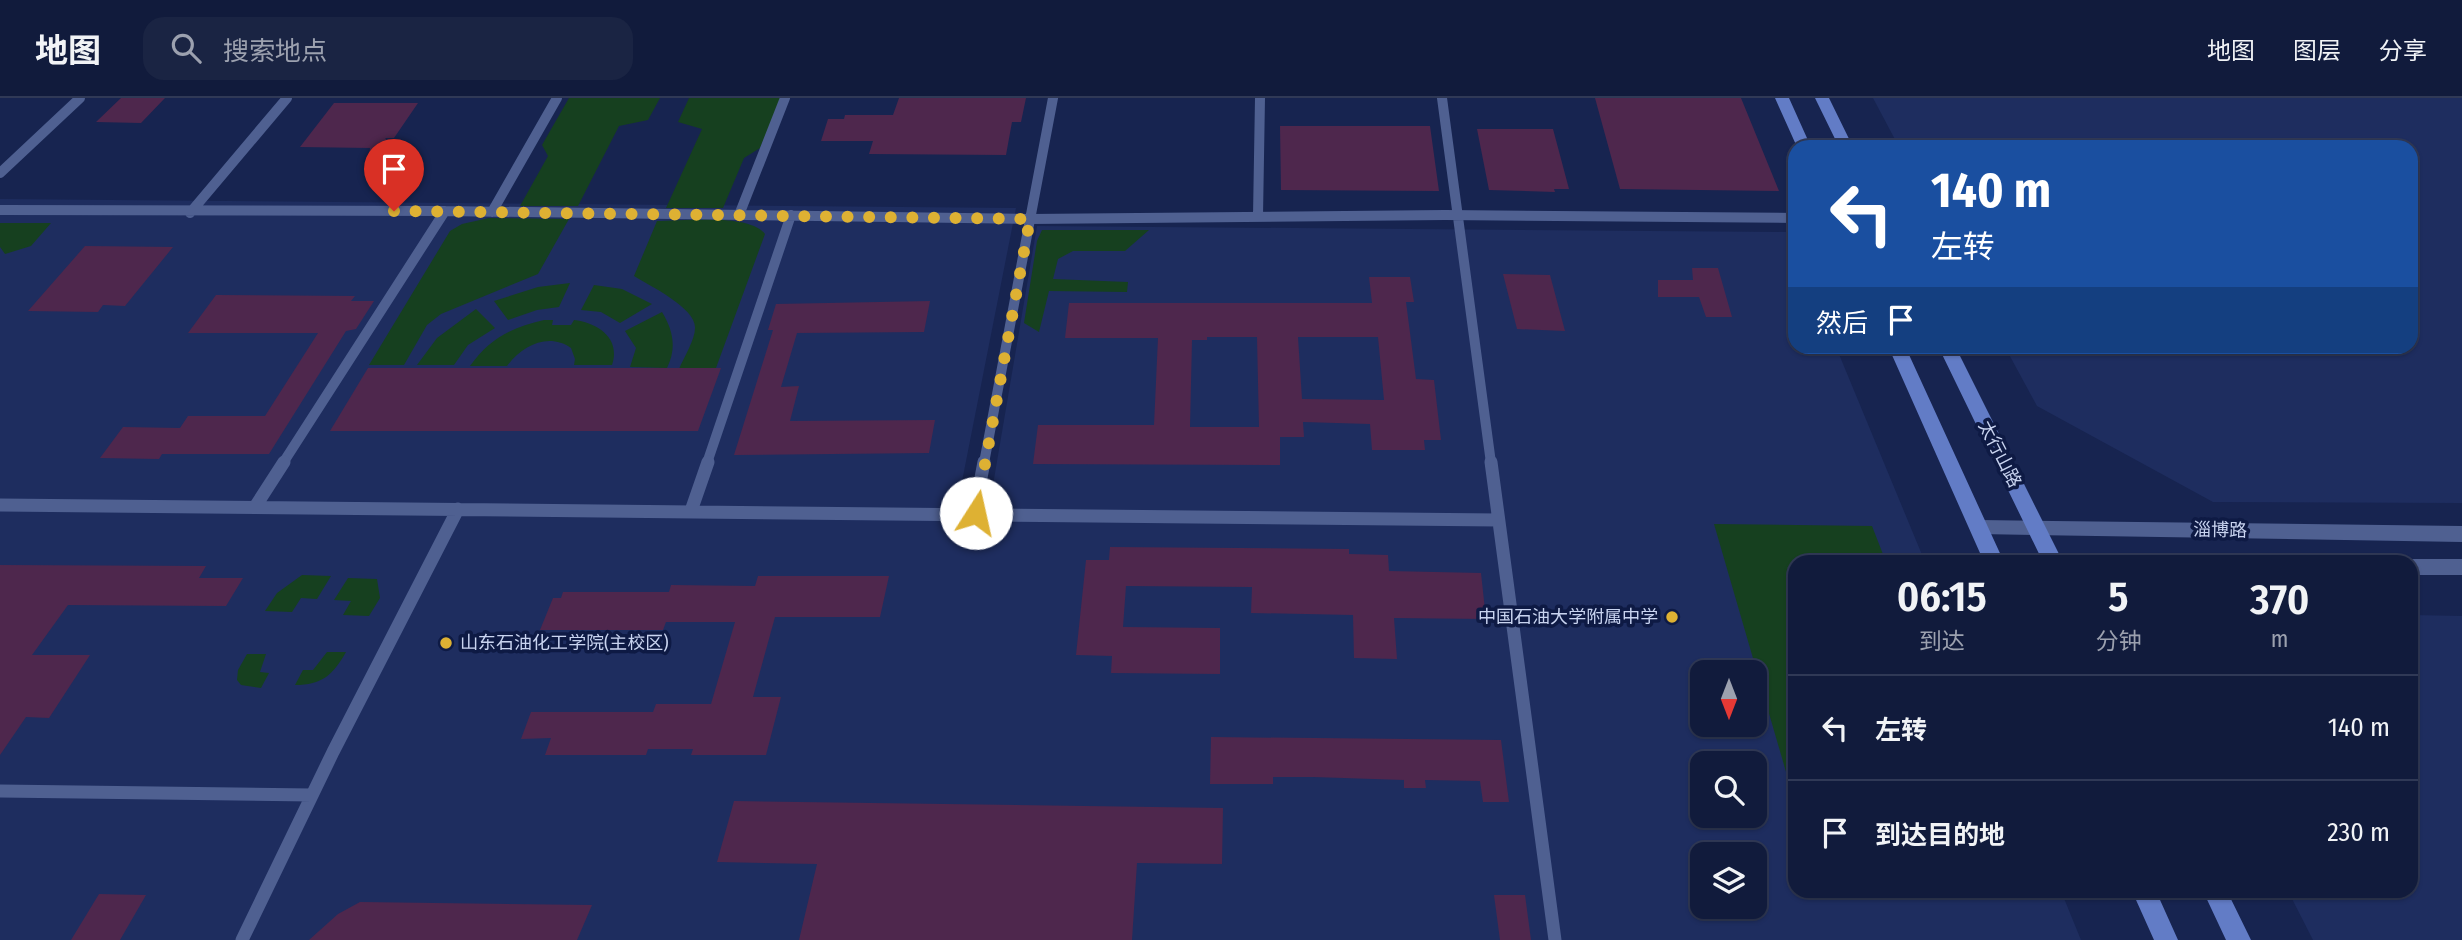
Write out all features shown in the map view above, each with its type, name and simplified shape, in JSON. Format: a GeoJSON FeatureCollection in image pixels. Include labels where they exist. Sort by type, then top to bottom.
{"type":"FeatureCollection","features":[{"type":"Feature","properties":{"kind":"main road"},"geometry":{"type":"LineString","coordinates":[[1782,98],[1801,140]]}},
{"type":"Feature","properties":{"kind":"main road"},"geometry":{"type":"LineString","coordinates":[[1822,98],[1843,140]]}},
{"type":"Feature","properties":{"kind":"main road"},"geometry":{"type":"LineString","coordinates":[[1900,354],[1991,555]]}},
{"type":"Feature","properties":{"kind":"main road","name":"太行山路"},"geometry":{"type":"LineString","coordinates":[[1950,354],[2050,555]]}},
{"type":"Feature","properties":{"kind":"main road","name":"淄博路"},"geometry":{"type":"LineString","coordinates":[[1979,527],[2462,534]]}},
{"type":"Feature","properties":{"kind":"main road"},"geometry":{"type":"LineString","coordinates":[[2418,567],[2462,567]]}},
{"type":"Feature","properties":{"kind":"main road"},"geometry":{"type":"LineString","coordinates":[[2147,898],[2166,940]]}},
{"type":"Feature","properties":{"kind":"main road"},"geometry":{"type":"LineString","coordinates":[[2218,898],[2239,940]]}},
{"type":"Feature","properties":{"kind":"lane"},"geometry":{"type":"LineString","coordinates":[[0,173],[80,98]]}},
{"type":"Feature","properties":{"kind":"lane"},"geometry":{"type":"LineString","coordinates":[[190,213],[287,98]]}},
{"type":"Feature","properties":{"kind":"lane"},"geometry":{"type":"LineString","coordinates":[[492,212],[557,98]]}},
{"type":"Feature","properties":{"kind":"lane"},"geometry":{"type":"LineString","coordinates":[[739,215],[785,98]]}},
{"type":"Feature","properties":{"kind":"lane"},"geometry":{"type":"LineString","coordinates":[[975,514],[1054,98]]}},
{"type":"Feature","properties":{"kind":"lane"},"geometry":{"type":"LineString","coordinates":[[1258,216],[1260,98]]}},
{"type":"Feature","properties":{"kind":"lane"},"geometry":{"type":"LineString","coordinates":[[1443,98],[1555,940]]}},
{"type":"Feature","properties":{"kind":"lane"},"geometry":{"type":"LineString","coordinates":[[0,210],[190,213],[445,211],[1030,219],[1460,215],[1788,218]]}},
{"type":"Feature","properties":{"kind":"lane"},"geometry":{"type":"LineString","coordinates":[[256,507],[445,211]]}},
{"type":"Feature","properties":{"kind":"lane"},"geometry":{"type":"LineString","coordinates":[[691,511],[791,215]]}},
{"type":"Feature","properties":{"kind":"lane"},"geometry":{"type":"LineString","coordinates":[[0,505],[1498,520]]}},
{"type":"Feature","properties":{"kind":"lane"},"geometry":{"type":"LineString","coordinates":[[242,940],[312,795],[458,509]]}},
{"type":"Feature","properties":{"kind":"lane"},"geometry":{"type":"LineString","coordinates":[[0,791],[312,795]]}},
{"type":"Feature","properties":{"kind":"shaded area"},"geometry":{"type":"Polygon","coordinates":[[[1873,98],[2462,98],[2462,503],[2213,502],[2037,406],[2009,354],[2418,354],[2418,140],[1895,140],[1873,98]]]}},
{"type":"Feature","properties":{"kind":"shaded area"},"geometry":{"type":"Polygon","coordinates":[[[0,199],[1016,208],[952,532],[985,532],[1037,226],[1788,232],[1788,354],[1839,354],[1922,555],[1788,555],[1788,898],[2064,898],[2081,940],[0,940],[0,199]]]}},
{"type":"Feature","properties":{"kind":"shaded area"},"geometry":{"type":"Polygon","coordinates":[[[2418,615],[2462,616],[2462,940],[2313,940],[2292,898],[2418,898],[2418,615]]]}},
{"type":"Feature","properties":{"kind":"green space"},"geometry":{"type":"Polygon","coordinates":[[[569,98],[660,98],[648,120],[619,126],[578,206],[520,206],[548,156],[542,145],[569,98]]]}},
{"type":"Feature","properties":{"kind":"green space"},"geometry":{"type":"Polygon","coordinates":[[[689,98],[781,98],[760,148],[744,158],[723,208],[666,208],[702,129],[678,122],[689,98]]]}},
{"type":"Feature","properties":{"kind":"green space"},"geometry":{"type":"Polygon","coordinates":[[[489,218],[569,219],[538,274],[441,314],[427,325],[404,365],[369,365],[450,231],[462,224],[489,218]]]}},
{"type":"Feature","properties":{"kind":"green space"},"geometry":{"type":"Polygon","coordinates":[[[657,221],[730,221],[757,227],[765,234],[716,368],[679,369],[693,338],[693,320],[671,298],[634,276],[657,221]]]}},
{"type":"Feature","properties":{"kind":"green space"},"geometry":{"type":"Polygon","coordinates":[[[0,223],[51,223],[31,246],[5,254],[0,247],[0,223]]]}},
{"type":"Feature","properties":{"kind":"green space"},"geometry":{"type":"Polygon","coordinates":[[[1042,230],[1149,230],[1125,251],[1073,251],[1058,259],[1053,279],[1128,282],[1127,292],[1049,291],[1039,332],[1024,323],[1037,241],[1042,230]]]}},
{"type":"Feature","properties":{"kind":"green space"},"geometry":{"type":"Polygon","coordinates":[[[570,283],[559,307],[537,310],[508,320],[494,301],[538,287],[570,283]]]}},
{"type":"Feature","properties":{"kind":"green space"},"geometry":{"type":"Polygon","coordinates":[[[594,285],[622,289],[652,304],[620,323],[601,312],[581,310],[594,285]]]}},
{"type":"Feature","properties":{"kind":"green space"},"geometry":{"type":"Polygon","coordinates":[[[476,309],[495,328],[468,345],[454,365],[417,365],[437,338],[476,309]]]}},
{"type":"Feature","properties":{"kind":"green space"},"geometry":{"type":"Polygon","coordinates":[[[662,312],[669,326],[673,346],[667,368],[630,367],[636,348],[625,331],[662,312]]]}},
{"type":"Feature","properties":{"kind":"green space"},"geometry":{"type":"Polygon","coordinates":[[[553,320],[552,325],[571,325],[574,320],[599,328],[613,347],[612,365],[574,365],[571,348],[562,343],[545,341],[528,347],[507,366],[470,366],[493,341],[522,326],[553,320]]]}},
{"type":"Feature","properties":{"kind":"green space"},"geometry":{"type":"Polygon","coordinates":[[[1714,524],[1872,526],[1883,555],[1788,555],[1788,779],[1768,710],[1768,660],[1754,660],[1714,524]]]}},
{"type":"Feature","properties":{"kind":"green space"},"geometry":{"type":"Polygon","coordinates":[[[302,575],[331,576],[317,599],[301,598],[292,612],[265,611],[277,593],[302,575]]]}},
{"type":"Feature","properties":{"kind":"green space"},"geometry":{"type":"Polygon","coordinates":[[[348,578],[377,579],[380,598],[369,616],[343,615],[351,601],[334,600],[348,578]]]}},
{"type":"Feature","properties":{"kind":"green space"},"geometry":{"type":"Polygon","coordinates":[[[327,652],[346,652],[331,673],[320,681],[295,685],[303,670],[313,670],[327,652]]]}},
{"type":"Feature","properties":{"kind":"green space"},"geometry":{"type":"Polygon","coordinates":[[[247,654],[266,654],[260,672],[269,673],[261,688],[241,685],[237,680],[238,670],[247,654]]]}},
{"type":"Feature","properties":{"kind":"building"},"geometry":{"type":"Polygon","coordinates":[[[121,98],[165,98],[141,123],[96,122],[121,98]]]}},
{"type":"Feature","properties":{"kind":"building"},"geometry":{"type":"Polygon","coordinates":[[[899,98],[1026,98],[1021,122],[1012,122],[1006,155],[869,154],[873,141],[821,141],[828,119],[844,119],[845,115],[893,115],[899,98]]]}},
{"type":"Feature","properties":{"kind":"building"},"geometry":{"type":"Polygon","coordinates":[[[1595,98],[1741,98],[1779,191],[1620,189],[1595,98]]]}},
{"type":"Feature","properties":{"kind":"building"},"geometry":{"type":"Polygon","coordinates":[[[334,103],[418,103],[394,138],[385,138],[404,158],[384,171],[367,171],[370,148],[300,147],[334,103]]]}},
{"type":"Feature","properties":{"kind":"building"},"geometry":{"type":"Polygon","coordinates":[[[1280,126],[1430,126],[1439,191],[1281,190],[1280,126]]]}},
{"type":"Feature","properties":{"kind":"building"},"geometry":{"type":"Polygon","coordinates":[[[1477,129],[1553,129],[1569,189],[1554,189],[1555,192],[1489,190],[1477,129]]]}},
{"type":"Feature","properties":{"kind":"building"},"geometry":{"type":"Polygon","coordinates":[[[85,246],[173,247],[125,306],[103,305],[98,312],[28,311],[85,246]]]}},
{"type":"Feature","properties":{"kind":"building"},"geometry":{"type":"Polygon","coordinates":[[[1692,268],[1718,268],[1732,317],[1706,317],[1699,297],[1658,297],[1658,280],[1693,280],[1692,268]]]}},
{"type":"Feature","properties":{"kind":"building"},"geometry":{"type":"Polygon","coordinates":[[[1503,274],[1550,275],[1565,331],[1517,329],[1503,274]]]}},
{"type":"Feature","properties":{"kind":"building"},"geometry":{"type":"Polygon","coordinates":[[[1369,277],[1410,277],[1414,302],[1406,302],[1416,379],[1434,380],[1441,440],[1424,440],[1425,450],[1372,450],[1370,424],[1303,422],[1304,437],[1280,437],[1280,465],[1033,464],[1038,425],[1154,425],[1158,338],[1065,338],[1069,303],[1372,303],[1369,277]],[[1207,337],[1207,340],[1192,340],[1190,427],[1259,427],[1257,337],[1207,337]],[[1298,337],[1302,399],[1384,400],[1378,337],[1298,337]]]}},
{"type":"Feature","properties":{"kind":"building"},"geometry":{"type":"Polygon","coordinates":[[[216,295],[355,296],[351,301],[374,301],[356,329],[346,331],[269,454],[162,454],[159,459],[100,458],[123,427],[180,428],[188,416],[265,416],[318,333],[188,333],[216,295]]]}},
{"type":"Feature","properties":{"kind":"building"},"geometry":{"type":"Polygon","coordinates":[[[930,301],[924,332],[797,333],[781,387],[799,386],[790,421],[935,420],[929,453],[734,455],[773,330],[768,330],[776,304],[930,301]]]}},
{"type":"Feature","properties":{"kind":"building"},"geometry":{"type":"Polygon","coordinates":[[[368,368],[721,368],[698,431],[330,431],[368,368]]]}},
{"type":"Feature","properties":{"kind":"building"},"geometry":{"type":"Polygon","coordinates":[[[1110,547],[1349,549],[1349,554],[1388,555],[1389,571],[1481,573],[1486,619],[1394,618],[1397,659],[1354,658],[1353,615],[1251,613],[1252,587],[1126,586],[1123,627],[1220,628],[1220,674],[1111,673],[1112,656],[1076,655],[1086,560],[1109,560],[1110,547]]]}},
{"type":"Feature","properties":{"kind":"building"},"geometry":{"type":"Polygon","coordinates":[[[0,565],[206,566],[199,578],[243,578],[226,606],[68,605],[32,655],[90,655],[49,718],[26,717],[0,755],[0,565]]]}},
{"type":"Feature","properties":{"kind":"building"},"geometry":{"type":"Polygon","coordinates":[[[758,576],[889,576],[880,617],[775,617],[753,697],[781,697],[766,755],[691,755],[693,749],[648,749],[646,755],[545,755],[551,738],[521,739],[531,712],[653,712],[656,704],[711,704],[735,622],[666,622],[663,630],[540,630],[553,598],[561,598],[563,592],[669,592],[671,585],[755,586],[758,576]]]}},
{"type":"Feature","properties":{"kind":"building"},"geometry":{"type":"Polygon","coordinates":[[[1211,737],[1501,740],[1509,802],[1483,802],[1480,781],[1425,780],[1426,788],[1404,788],[1404,780],[1313,777],[1273,777],[1273,784],[1210,784],[1211,737]]]}},
{"type":"Feature","properties":{"kind":"building"},"geometry":{"type":"Polygon","coordinates":[[[734,801],[1223,808],[1222,864],[1137,863],[1132,940],[799,940],[817,864],[717,862],[734,801]]]}},
{"type":"Feature","properties":{"kind":"building"},"geometry":{"type":"Polygon","coordinates":[[[99,894],[146,895],[120,940],[71,940],[99,894]]]}},
{"type":"Feature","properties":{"kind":"building"},"geometry":{"type":"Polygon","coordinates":[[[1494,895],[1525,895],[1531,940],[1500,940],[1494,895]]]}},
{"type":"Feature","properties":{"kind":"building"},"geometry":{"type":"Polygon","coordinates":[[[360,902],[592,905],[577,940],[309,940],[338,914],[360,902]]]}},
{"type":"Feature","properties":{"kind":"place","name":"中国石油大学附属中学"},"geometry":{"type":"Point","coordinates":[1672,617]}},
{"type":"Feature","properties":{"kind":"place","name":"山东石油化工学院(主校区)"},"geometry":{"type":"Point","coordinates":[446,643]}},
{"type":"Feature","properties":{"kind":"route"},"geometry":{"type":"LineString","coordinates":[[394,211],[1030,219],[976,513]]}}]}
